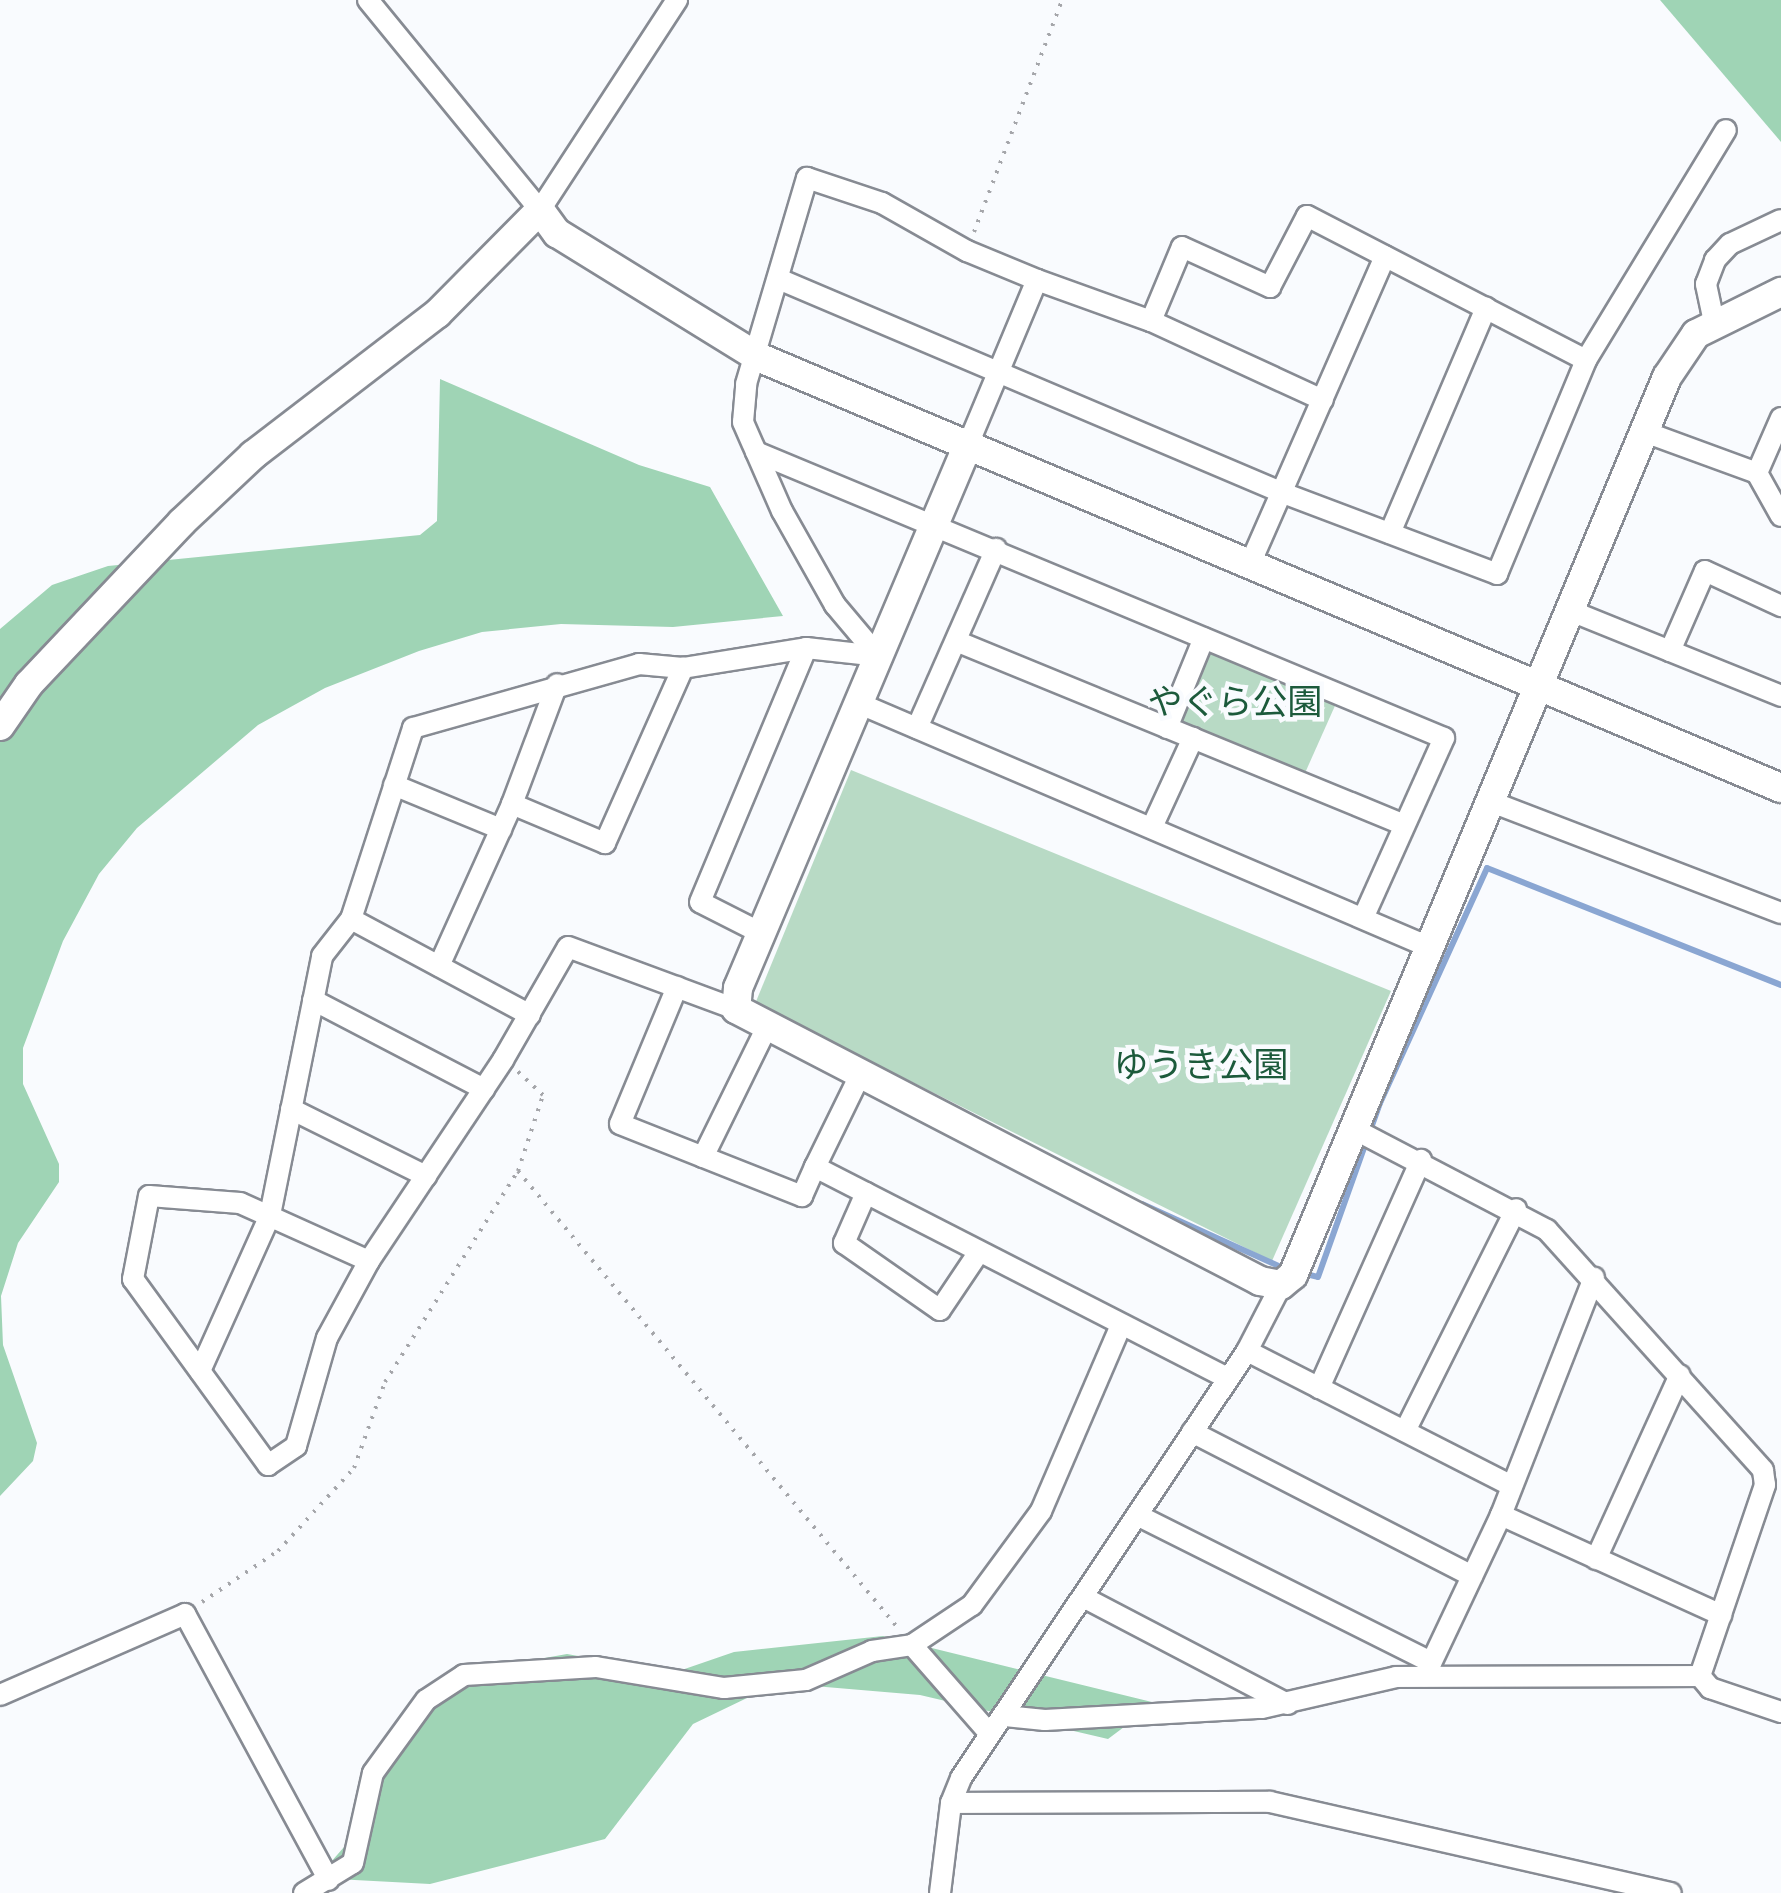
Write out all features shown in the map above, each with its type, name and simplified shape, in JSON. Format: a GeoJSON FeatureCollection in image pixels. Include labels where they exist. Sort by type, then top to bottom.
{"type":"FeatureCollection","features":[{"type":"Feature","properties":{"kind":"street"},"geometry":{"type":"LineString","coordinates":[[368,0],[557,234],[758,357],[1781,788]]}},
{"type":"Feature","properties":{"kind":"street"},"geometry":{"type":"LineString","coordinates":[[0,726],[30,684],[182,522],[253,455],[438,314],[540,210],[677,0]]}},
{"type":"Feature","properties":{"kind":"street"},"geometry":{"type":"LineString","coordinates":[[782,280],[1283,492],[1497,574],[1586,360],[1726,130]]}},
{"type":"Feature","properties":{"kind":"street"},"geometry":{"type":"LineString","coordinates":[[878,656],[835,605],[743,422],[746,384],[782,280],[807,178],[882,203],[967,251],[1151,320],[1323,400]]}},
{"type":"Feature","properties":{"kind":"street"},"geometry":{"type":"LineString","coordinates":[[1151,320],[1182,247],[1270,288],[1307,216],[1586,360]]}},
{"type":"Feature","properties":{"kind":"street"},"geometry":{"type":"LineString","coordinates":[[1714,322],[1706,284],[1715,260],[1730,244],[1781,220]]}},
{"type":"Feature","properties":{"kind":"street"},"geometry":{"type":"LineString","coordinates":[[1250,564],[1385,256]]}},
{"type":"Feature","properties":{"kind":"street"},"geometry":{"type":"LineString","coordinates":[[736,1009],[761,932],[1038,280]]}},
{"type":"Feature","properties":{"kind":"street"},"geometry":{"type":"LineString","coordinates":[[940,1893],[951,1802],[990,1734],[1247,1350],[1281,1285],[1293,1275],[1681,349],[1714,322],[1781,292]]}},
{"type":"Feature","properties":{"kind":"street"},"geometry":{"type":"LineString","coordinates":[[1390,533],[1486,308]]}},
{"type":"Feature","properties":{"kind":"street"},"geometry":{"type":"LineString","coordinates":[[1757,473],[1781,418]]}},
{"type":"Feature","properties":{"kind":"street"},"geometry":{"type":"LineString","coordinates":[[1644,432],[1757,473],[1778,503]]}},
{"type":"Feature","properties":{"kind":"street"},"geometry":{"type":"LineString","coordinates":[[756,452],[1444,738],[1364,916]]}},
{"type":"Feature","properties":{"kind":"street"},"geometry":{"type":"LineString","coordinates":[[917,728],[996,550]]}},
{"type":"Feature","properties":{"kind":"street"},"geometry":{"type":"LineString","coordinates":[[1670,651],[1705,571],[1781,606]]}},
{"type":"Feature","properties":{"kind":"street"},"geometry":{"type":"LineString","coordinates":[[1570,611],[1781,696]]}},
{"type":"Feature","properties":{"kind":"street"},"geometry":{"type":"LineString","coordinates":[[1166,728],[1204,638]]}},
{"type":"Feature","properties":{"kind":"street"},"geometry":{"type":"LineString","coordinates":[[956,641],[1404,825]]}},
{"type":"Feature","properties":{"kind":"street"},"geometry":{"type":"LineString","coordinates":[[200,1371],[270,1216],[322,956],[351,919],[413,728],[557,684],[640,664],[683,668],[806,648],[878,656]]}},
{"type":"Feature","properties":{"kind":"street"},"geometry":{"type":"LineString","coordinates":[[761,932],[700,902],[806,648]]}},
{"type":"Feature","properties":{"kind":"street"},"geometry":{"type":"LineString","coordinates":[[512,804],[605,843],[683,668]]}},
{"type":"Feature","properties":{"kind":"street"},"geometry":{"type":"LineString","coordinates":[[439,966],[512,804],[557,684]]}},
{"type":"Feature","properties":{"kind":"street"},"geometry":{"type":"LineString","coordinates":[[858,702],[1364,916],[1428,947]]}},
{"type":"Feature","properties":{"kind":"street"},"geometry":{"type":"LineString","coordinates":[[1152,825],[1192,738]]}},
{"type":"Feature","properties":{"kind":"street"},"geometry":{"type":"LineString","coordinates":[[394,785],[500,829]]}},
{"type":"Feature","properties":{"kind":"street"},"geometry":{"type":"LineString","coordinates":[[1490,801],[1781,913]]}},
{"type":"Feature","properties":{"kind":"street"},"geometry":{"type":"LineString","coordinates":[[351,919],[530,1015]]}},
{"type":"Feature","properties":{"kind":"street"},"geometry":{"type":"LineString","coordinates":[[369,1261],[240,1203],[149,1196],[133,1280],[268,1465],[296,1446],[327,1338],[369,1261],[503,1060],[568,947],[736,1009],[766,1029],[1260,1281],[1281,1285]]}},
{"type":"Feature","properties":{"kind":"street"},"geometry":{"type":"LineString","coordinates":[[677,988],[620,1124],[802,1196],[859,1076]]}},
{"type":"Feature","properties":{"kind":"street"},"geometry":{"type":"LineString","coordinates":[[314,1000],[484,1089]]}},
{"type":"Feature","properties":{"kind":"street"},"geometry":{"type":"LineString","coordinates":[[704,1157],[766,1029]]}},
{"type":"Feature","properties":{"kind":"street"},"geometry":{"type":"LineString","coordinates":[[291,1109],[426,1176]]}},
{"type":"Feature","properties":{"kind":"street"},"geometry":{"type":"LineString","coordinates":[[1354,1128],[1516,1209],[1547,1230],[1763,1470],[1765,1485],[1700,1676]]}},
{"type":"Feature","properties":{"kind":"street"},"geometry":{"type":"LineString","coordinates":[[1319,1388],[1421,1160]]}},
{"type":"Feature","properties":{"kind":"street"},"geometry":{"type":"LineString","coordinates":[[815,1167],[1227,1378]]}},
{"type":"Feature","properties":{"kind":"street"},"geometry":{"type":"LineString","coordinates":[[866,1194],[844,1243],[940,1310],[979,1252]]}},
{"type":"Feature","properties":{"kind":"street"},"geometry":{"type":"LineString","coordinates":[[1405,1431],[1516,1209]]}},
{"type":"Feature","properties":{"kind":"street"},"geometry":{"type":"LineString","coordinates":[[1428,1669],[1500,1515],[1594,1278]]}},
{"type":"Feature","properties":{"kind":"street"},"geometry":{"type":"LineString","coordinates":[[304,1893],[354,1863],[360,1808],[393,1743],[426,1700],[464,1676],[596,1667],[724,1688],[806,1680],[872,1651],[912,1646],[972,1604],[1041,1511],[1121,1325]]}},
{"type":"Feature","properties":{"kind":"street"},"geometry":{"type":"LineString","coordinates":[[1247,1350],[1512,1486]]}},
{"type":"Feature","properties":{"kind":"street"},"geometry":{"type":"LineString","coordinates":[[1596,1559],[1680,1375]]}},
{"type":"Feature","properties":{"kind":"street"},"geometry":{"type":"LineString","coordinates":[[1192,1432],[1472,1576]]}},
{"type":"Feature","properties":{"kind":"street"},"geometry":{"type":"LineString","coordinates":[[1500,1515],[1722,1614]]}},
{"type":"Feature","properties":{"kind":"street"},"geometry":{"type":"LineString","coordinates":[[1137,1516],[1428,1669]]}},
{"type":"Feature","properties":{"kind":"street"},"geometry":{"type":"LineString","coordinates":[[1083,1597],[1288,1704]]}},
{"type":"Feature","properties":{"kind":"street"},"geometry":{"type":"LineString","coordinates":[[0,1695],[185,1614],[328,1880]]}},
{"type":"Feature","properties":{"kind":"street"},"geometry":{"type":"LineString","coordinates":[[912,1646],[990,1734]]}},
{"type":"Feature","properties":{"kind":"street"},"geometry":{"type":"LineString","coordinates":[[1004,1716],[1044,1720],[1288,1704],[1428,1669],[1700,1676],[1710,1688],[1781,1712]]}},
{"type":"Feature","properties":{"kind":"street"},"geometry":{"type":"LineString","coordinates":[[951,1802],[1270,1802],[1671,1893]]}},
{"type":"Feature","properties":{"kind":"street"},"geometry":{"type":"LineString","coordinates":[[1577,1893],[1582,1870]]}},
{"type":"Feature","properties":{"kind":"path"},"geometry":{"type":"LineString","coordinates":[[967,251],[1062,0]]}},
{"type":"Feature","properties":{"kind":"path"},"geometry":{"type":"LineString","coordinates":[[185,1614],[278,1550],[354,1468],[385,1382],[518,1171],[543,1094],[503,1060]]}},
{"type":"Feature","properties":{"kind":"path"},"geometry":{"type":"LineString","coordinates":[[518,1171],[912,1646]]}},
{"type":"Feature","properties":{"kind":"green space"},"geometry":{"type":"Polygon","coordinates":[[[1660,0],[1781,0],[1781,142],[1660,0]]]}},
{"type":"Feature","properties":{"kind":"green space"},"geometry":{"type":"Polygon","coordinates":[[[440,379],[639,465],[710,487],[783,616],[673,627],[561,624],[482,632],[419,651],[325,688],[258,725],[137,828],[99,874],[63,941],[23,1048],[23,1084],[59,1164],[59,1182],[18,1243],[1,1296],[3,1345],[37,1443],[33,1461],[0,1496],[0,629],[52,585],[108,566],[420,535],[437,521],[440,379]]]}},
{"type":"Feature","properties":{"kind":"green space","name":"やぐら公園"},"geometry":{"type":"Polygon","coordinates":[[[1212,650],[1335,705],[1303,778],[1179,723],[1212,650]]]}},
{"type":"Feature","properties":{"kind":"green space","name":"ゆうき公園"},"geometry":{"type":"Polygon","coordinates":[[[851,770],[1391,991],[1272,1261],[755,1004],[851,770]]]}},
{"type":"Feature","properties":{"kind":"green space"},"geometry":{"type":"Polygon","coordinates":[[[883,1636],[1156,1703],[1108,1739],[920,1695],[802,1685],[747,1698],[693,1724],[605,1839],[430,1884],[317,1878],[351,1839],[408,1718],[505,1665],[567,1654],[673,1673],[734,1652],[883,1636]]]}},
{"type":"Feature","properties":{"kind":"waterway"},"geometry":{"type":"LineString","coordinates":[[1302,1273],[1318,1277],[1380,1103],[1487,868],[1781,985]]}},
{"type":"Feature","properties":{"kind":"waterway"},"geometry":{"type":"LineString","coordinates":[[1142,1204],[1285,1269]]}}]}
